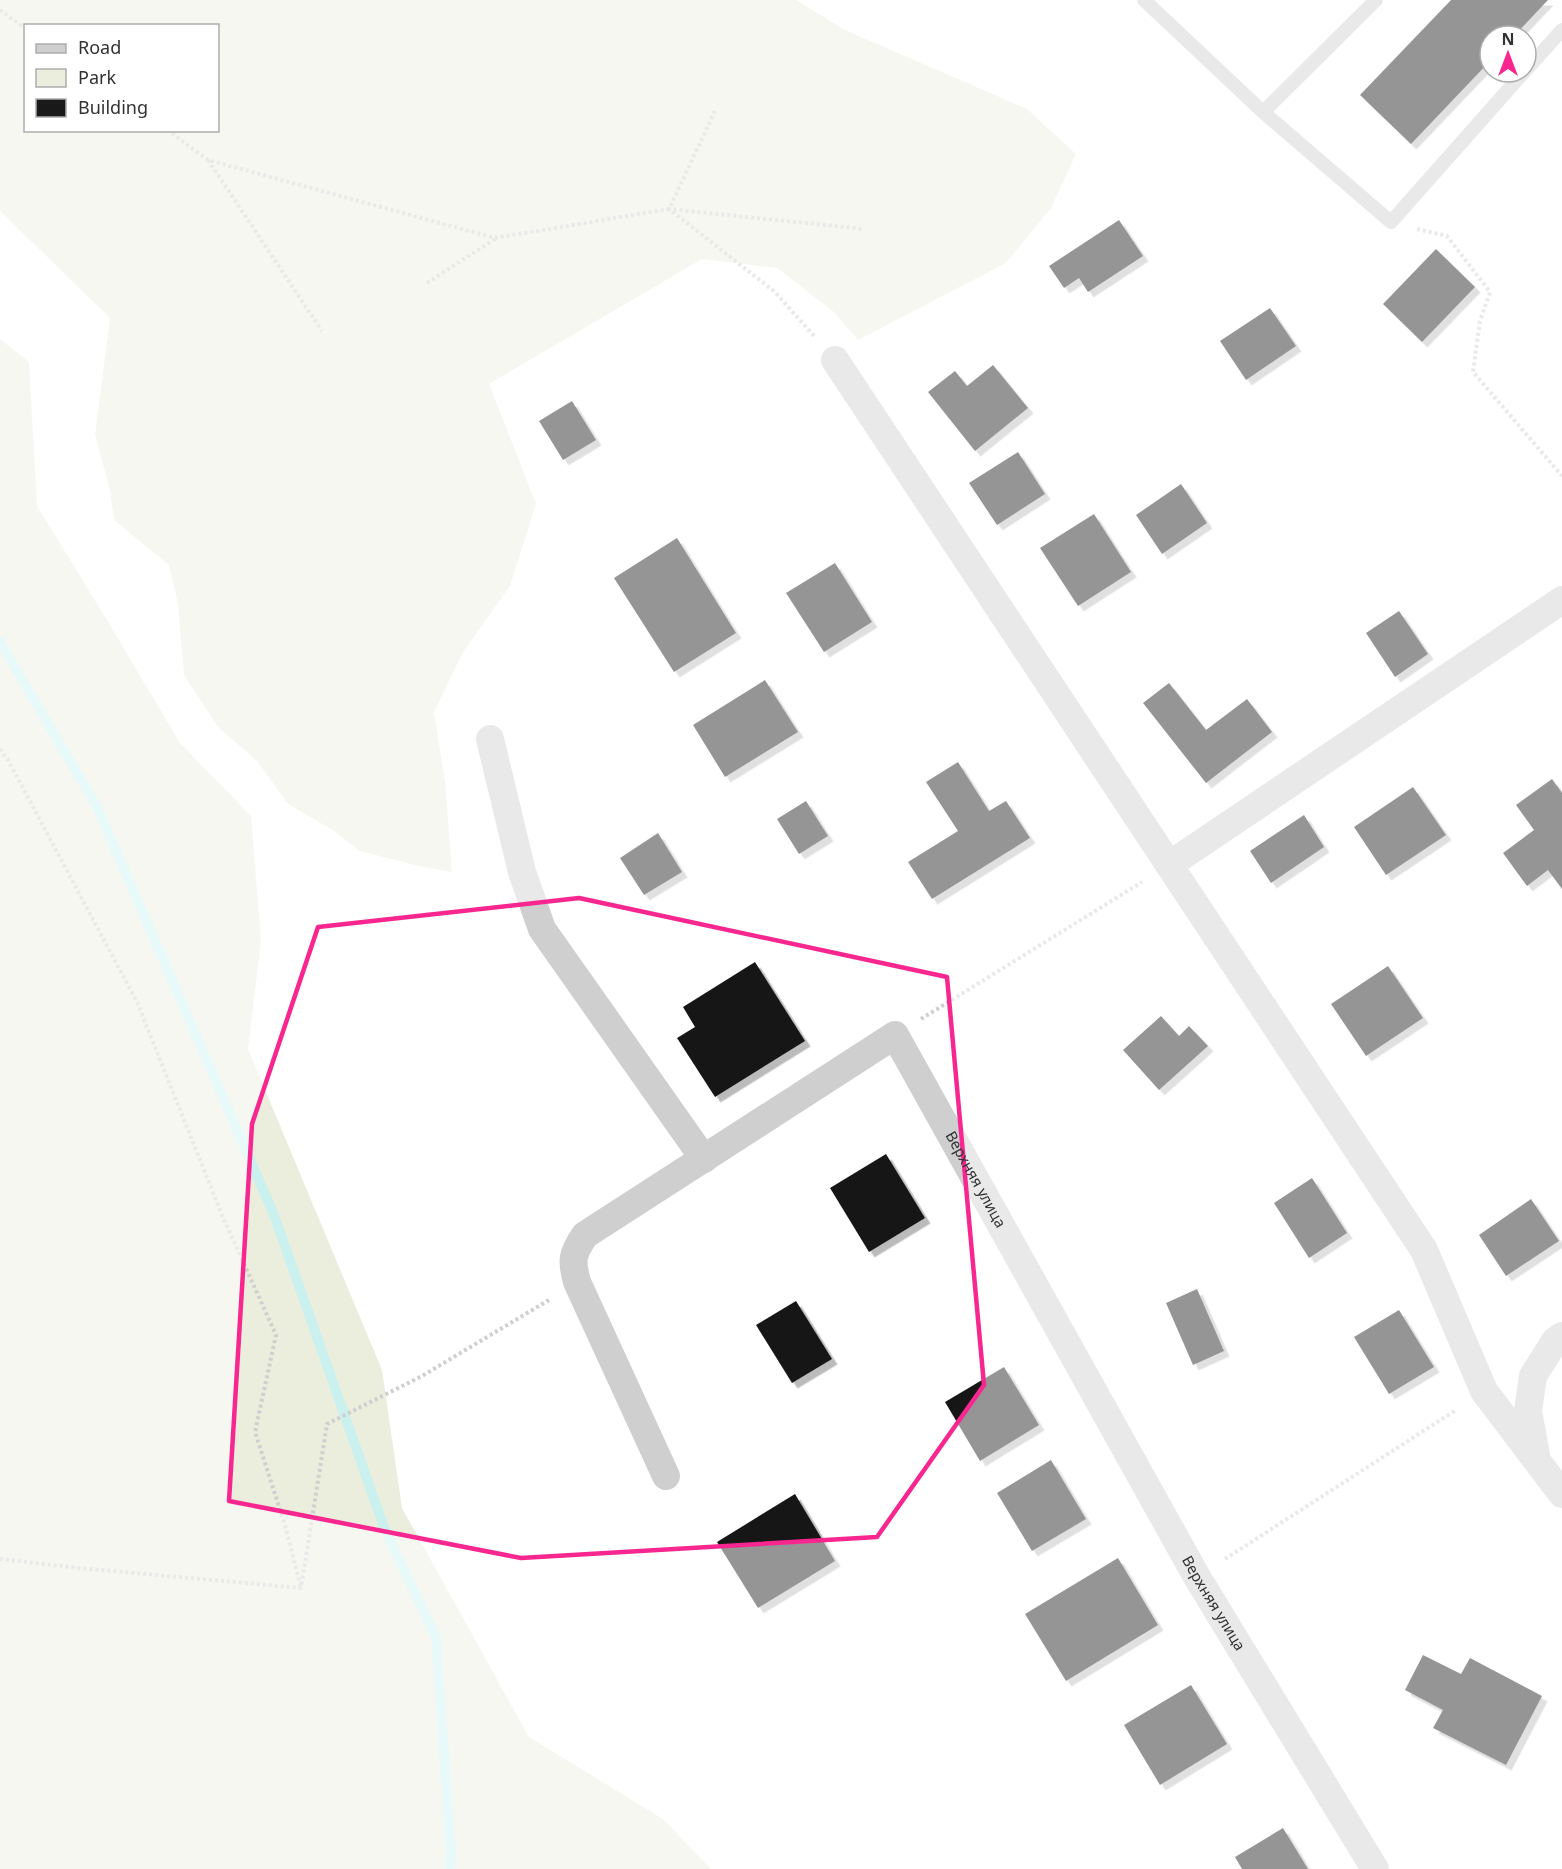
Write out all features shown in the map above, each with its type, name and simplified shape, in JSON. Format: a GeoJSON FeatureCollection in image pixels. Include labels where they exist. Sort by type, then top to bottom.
{"type":"FeatureCollection","features":[{"type":"Feature","properties":{"kind":"street"},"geometry":{"type":"LineString","coordinates":[[835,360],[1424,1250],[1484,1392],[1562,1494]]}},
{"type":"Feature","properties":{"kind":"street"},"geometry":{"type":"LineString","coordinates":[[1169,865],[1562,600]]}},
{"type":"Feature","properties":{"kind":"street"},"geometry":{"type":"LineString","coordinates":[[490,739],[522,872],[542,929],[704,1159]]}},
{"type":"Feature","properties":{"kind":"street"},"geometry":{"type":"LineString","coordinates":[[666,1476],[577,1282],[573,1269],[574,1251],[585,1234],[895,1035]]}},
{"type":"Feature","properties":{"kind":"street","name":"Верхняя улица"},"geometry":{"type":"LineString","coordinates":[[895,1035],[1197,1577],[1375,1869]]}},
{"type":"Feature","properties":{"kind":"street"},"geometry":{"type":"LineString","coordinates":[[1537,1461],[1528,1411],[1533,1376],[1555,1341],[1562,1336]]}},
{"type":"Feature","properties":{"kind":"lane"},"geometry":{"type":"LineString","coordinates":[[1144,0],[1263,112],[1390,222],[1513,84]]}},
{"type":"Feature","properties":{"kind":"lane"},"geometry":{"type":"LineString","coordinates":[[1263,112],[1376,0]]}},
{"type":"Feature","properties":{"kind":"lane"},"geometry":{"type":"LineString","coordinates":[[1538,57],[1562,30]]}},
{"type":"Feature","properties":{"kind":"path"},"geometry":{"type":"LineString","coordinates":[[0,10],[24,28]]}},
{"type":"Feature","properties":{"kind":"path"},"geometry":{"type":"LineString","coordinates":[[669,209],[715,111]]}},
{"type":"Feature","properties":{"kind":"path"},"geometry":{"type":"LineString","coordinates":[[170,132],[208,160],[322,331]]}},
{"type":"Feature","properties":{"kind":"path"},"geometry":{"type":"LineString","coordinates":[[208,160],[495,238]]}},
{"type":"Feature","properties":{"kind":"path"},"geometry":{"type":"LineString","coordinates":[[669,209],[775,292],[835,360]]}},
{"type":"Feature","properties":{"kind":"path"},"geometry":{"type":"LineString","coordinates":[[427,283],[495,238],[669,209],[864,229]]}},
{"type":"Feature","properties":{"kind":"path"},"geometry":{"type":"LineString","coordinates":[[1390,222],[1447,236],[1490,292],[1480,321],[1473,372],[1562,476]]}},
{"type":"Feature","properties":{"kind":"path"},"geometry":{"type":"LineString","coordinates":[[0,748],[9,760],[137,1002],[222,1215],[276,1335],[255,1432],[285,1525],[301,1588]]}},
{"type":"Feature","properties":{"kind":"path"},"geometry":{"type":"LineString","coordinates":[[895,1035],[1169,865]]}},
{"type":"Feature","properties":{"kind":"path"},"geometry":{"type":"LineString","coordinates":[[301,1588],[327,1424],[422,1376],[577,1282]]}},
{"type":"Feature","properties":{"kind":"path"},"geometry":{"type":"LineString","coordinates":[[1197,1577],[1484,1392]]}},
{"type":"Feature","properties":{"kind":"path"},"geometry":{"type":"LineString","coordinates":[[0,1559],[301,1588]]}},
{"type":"Feature","properties":{"kind":"highlighted area"},"geometry":{"type":"Polygon","coordinates":[[[579,898],[947,977],[984,1385],[877,1537],[521,1558],[229,1501],[252,1124],[318,927],[579,898]]]}},
{"type":"Feature","properties":{"kind":"green space"},"geometry":{"type":"Polygon","coordinates":[[[0,0],[796,0],[845,30],[1027,109],[1076,154],[1051,208],[1006,263],[858,340],[834,312],[777,268],[702,259],[489,384],[536,504],[510,586],[463,652],[434,712],[445,781],[452,872],[360,851],[334,831],[288,804],[257,761],[218,727],[184,675],[178,604],[169,565],[114,520],[110,490],[95,435],[110,318],[0,211],[0,0]]]}},
{"type":"Feature","properties":{"kind":"green space"},"geometry":{"type":"Polygon","coordinates":[[[0,339],[29,362],[37,506],[180,743],[251,816],[261,941],[248,1049],[382,1370],[402,1508],[529,1737],[663,1819],[711,1869],[0,1869],[0,339]]]}},
{"type":"Feature","properties":{"kind":"building"},"geometry":{"type":"Polygon","coordinates":[[[1451,0],[1548,0],[1525,24],[1478,24],[1478,74],[1411,144],[1360,95],[1451,0]]]}},
{"type":"Feature","properties":{"kind":"building"},"geometry":{"type":"Polygon","coordinates":[[[1119,220],[1143,256],[1088,292],[1079,278],[1064,288],[1049,266],[1119,220]]]}},
{"type":"Feature","properties":{"kind":"building"},"geometry":{"type":"Polygon","coordinates":[[[1436,249],[1475,287],[1422,342],[1383,304],[1436,249]]]}},
{"type":"Feature","properties":{"kind":"building"},"geometry":{"type":"Polygon","coordinates":[[[1270,308],[1296,346],[1246,380],[1220,341],[1270,308]]]}},
{"type":"Feature","properties":{"kind":"building"},"geometry":{"type":"Polygon","coordinates":[[[993,365],[1028,408],[975,451],[928,392],[955,371],[967,386],[993,365]]]}},
{"type":"Feature","properties":{"kind":"building"},"geometry":{"type":"Polygon","coordinates":[[[572,401],[596,440],[563,460],[539,421],[572,401]]]}},
{"type":"Feature","properties":{"kind":"building"},"geometry":{"type":"Polygon","coordinates":[[[1018,452],[1045,494],[997,525],[969,483],[1018,452]]]}},
{"type":"Feature","properties":{"kind":"building"},"geometry":{"type":"Polygon","coordinates":[[[1181,484],[1207,523],[1162,554],[1136,515],[1181,484]]]}},
{"type":"Feature","properties":{"kind":"building"},"geometry":{"type":"Polygon","coordinates":[[[1094,514],[1131,572],[1078,606],[1040,548],[1094,514]]]}},
{"type":"Feature","properties":{"kind":"building"},"geometry":{"type":"Polygon","coordinates":[[[677,538],[736,633],[674,672],[614,578],[677,538]]]}},
{"type":"Feature","properties":{"kind":"building"},"geometry":{"type":"Polygon","coordinates":[[[835,563],[872,622],[824,652],[786,593],[835,563]]]}},
{"type":"Feature","properties":{"kind":"building"},"geometry":{"type":"Polygon","coordinates":[[[1399,611],[1428,654],[1395,677],[1366,633],[1399,611]]]}},
{"type":"Feature","properties":{"kind":"building"},"geometry":{"type":"Polygon","coordinates":[[[765,680],[798,732],[725,777],[693,725],[765,680]]]}},
{"type":"Feature","properties":{"kind":"building"},"geometry":{"type":"Polygon","coordinates":[[[1169,683],[1206,730],[1247,699],[1272,732],[1206,783],[1143,703],[1169,683]]]}},
{"type":"Feature","properties":{"kind":"building"},"geometry":{"type":"Polygon","coordinates":[[[958,762],[989,811],[1006,801],[1030,838],[932,899],[908,862],[958,831],[926,782],[958,762]]]}},
{"type":"Feature","properties":{"kind":"building"},"geometry":{"type":"Polygon","coordinates":[[[1552,779],[1562,793],[1562,889],[1548,870],[1527,886],[1503,853],[1534,830],[1516,805],[1552,779]]]}},
{"type":"Feature","properties":{"kind":"building"},"geometry":{"type":"Polygon","coordinates":[[[1413,787],[1446,835],[1386,875],[1354,827],[1413,787]]]}},
{"type":"Feature","properties":{"kind":"building"},"geometry":{"type":"Polygon","coordinates":[[[806,801],[828,836],[799,854],[777,819],[806,801]]]}},
{"type":"Feature","properties":{"kind":"building"},"geometry":{"type":"Polygon","coordinates":[[[1304,815],[1324,847],[1271,883],[1250,851],[1304,815]]]}},
{"type":"Feature","properties":{"kind":"building"},"geometry":{"type":"Polygon","coordinates":[[[658,833],[682,872],[644,895],[620,858],[658,833]]]}},
{"type":"Feature","properties":{"kind":"building"},"geometry":{"type":"Polygon","coordinates":[[[755,962],[805,1041],[715,1097],[677,1038],[695,1027],[683,1007],[755,962]]]}},
{"type":"Feature","properties":{"kind":"building"},"geometry":{"type":"Polygon","coordinates":[[[1388,966],[1423,1018],[1366,1056],[1331,1004],[1388,966]]]}},
{"type":"Feature","properties":{"kind":"building"},"geometry":{"type":"Polygon","coordinates":[[[1161,1016],[1179,1036],[1189,1026],[1208,1046],[1159,1090],[1123,1050],[1161,1016]]]}},
{"type":"Feature","properties":{"kind":"building"},"geometry":{"type":"Polygon","coordinates":[[[886,1154],[925,1218],[869,1252],[830,1188],[886,1154]]]}},
{"type":"Feature","properties":{"kind":"building"},"geometry":{"type":"Polygon","coordinates":[[[1312,1178],[1347,1233],[1309,1258],[1274,1203],[1312,1178]]]}},
{"type":"Feature","properties":{"kind":"building"},"geometry":{"type":"Polygon","coordinates":[[[1531,1199],[1559,1241],[1506,1276],[1479,1235],[1531,1199]]]}},
{"type":"Feature","properties":{"kind":"building"},"geometry":{"type":"Polygon","coordinates":[[[1197,1289],[1224,1351],[1193,1365],[1166,1303],[1197,1289]]]}},
{"type":"Feature","properties":{"kind":"building"},"geometry":{"type":"Polygon","coordinates":[[[796,1301],[832,1359],[792,1383],[756,1325],[796,1301]]]}},
{"type":"Feature","properties":{"kind":"building"},"geometry":{"type":"Polygon","coordinates":[[[1399,1310],[1434,1367],[1389,1394],[1354,1337],[1399,1310]]]}},
{"type":"Feature","properties":{"kind":"building"},"geometry":{"type":"Polygon","coordinates":[[[1004,1367],[1039,1425],[980,1461],[945,1402],[1004,1367]]]}},
{"type":"Feature","properties":{"kind":"building"},"geometry":{"type":"Polygon","coordinates":[[[1051,1460],[1086,1519],[1032,1551],[997,1493],[1051,1460]]]}},
{"type":"Feature","properties":{"kind":"building"},"geometry":{"type":"Polygon","coordinates":[[[795,1494],[835,1561],[758,1608],[717,1542],[795,1494]]]}},
{"type":"Feature","properties":{"kind":"building"},"geometry":{"type":"Polygon","coordinates":[[[1118,1558],[1158,1625],[1066,1681],[1025,1614],[1118,1558]]]}},
{"type":"Feature","properties":{"kind":"building"},"geometry":{"type":"Polygon","coordinates":[[[1423,1655],[1461,1674],[1470,1658],[1542,1696],[1506,1765],[1433,1728],[1443,1710],[1405,1690],[1423,1655]]]}},
{"type":"Feature","properties":{"kind":"building"},"geometry":{"type":"Polygon","coordinates":[[[1191,1685],[1227,1744],[1160,1785],[1124,1725],[1191,1685]]]}},
{"type":"Feature","properties":{"kind":"building"},"geometry":{"type":"Polygon","coordinates":[[[1283,1828],[1308,1869],[1242,1869],[1235,1857],[1283,1828]]]}},
{"type":"Feature","properties":{"kind":"waterway"},"geometry":{"type":"LineString","coordinates":[[0,642],[97,807],[274,1215],[385,1530],[436,1637],[451,1854],[450,1869]]}}]}
